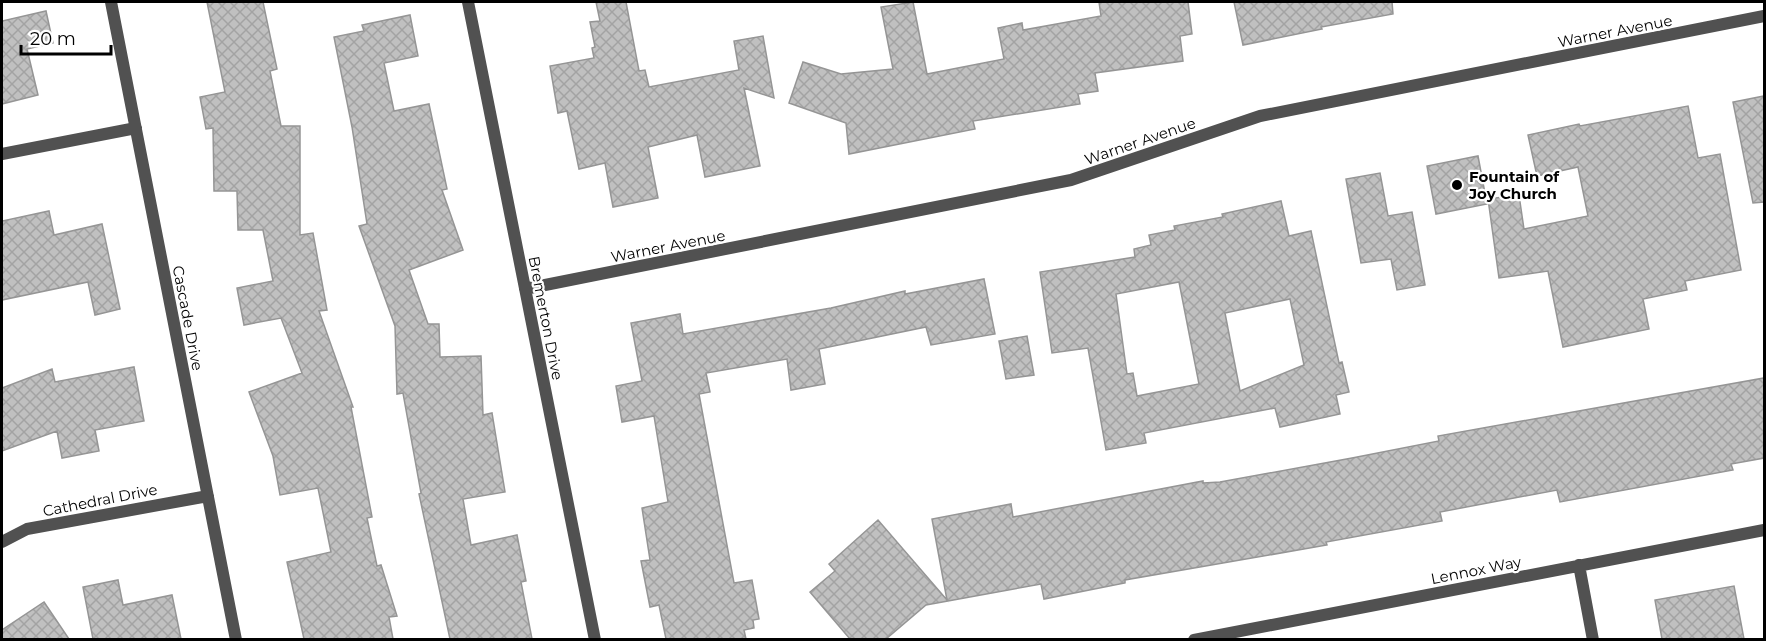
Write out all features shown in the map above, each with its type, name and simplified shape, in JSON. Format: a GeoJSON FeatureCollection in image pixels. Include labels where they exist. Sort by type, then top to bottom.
{"type":"FeatureCollection","features":[{"type":"Feature","properties":{"kind":"street","name":"Cascade Drive"},"geometry":{"type":"LineString","coordinates":[[111,2],[236,639]]}},
{"type":"Feature","properties":{"kind":"street","name":"Bremerton Drive"},"geometry":{"type":"LineString","coordinates":[[468,2],[595,639]]}},
{"type":"Feature","properties":{"kind":"street","name":"Warner Avenue"},"geometry":{"type":"LineString","coordinates":[[525,290],[1071,180],[1260,116],[1764,16]]}},
{"type":"Feature","properties":{"kind":"street"},"geometry":{"type":"LineString","coordinates":[[2,154],[136,128]]}},
{"type":"Feature","properties":{"kind":"street","name":"Cathedral Drive"},"geometry":{"type":"LineString","coordinates":[[2,542],[27,529],[208,496]]}},
{"type":"Feature","properties":{"kind":"street","name":"Lennox Way"},"geometry":{"type":"LineString","coordinates":[[1201,639],[1764,530]]}},
{"type":"Feature","properties":{"kind":"street"},"geometry":{"type":"LineString","coordinates":[[1579,565],[1593,639]]}},
{"type":"Feature","properties":{"kind":"building"},"geometry":{"type":"Polygon","coordinates":[[[207,2],[263,2],[277,69],[270,71],[281,126],[300,126],[300,235],[313,233],[327,310],[319,311],[353,407],[351,407],[372,517],[367,518],[377,566],[381,565],[397,616],[389,617],[393,639],[304,639],[287,562],[331,552],[318,488],[280,495],[273,456],[249,392],[302,373],[281,318],[244,325],[237,288],[273,281],[263,230],[238,230],[237,191],[214,191],[213,128],[206,129],[200,97],[225,92],[207,2]]]}},
{"type":"Feature","properties":{"kind":"building"},"geometry":{"type":"Polygon","coordinates":[[[596,2],[626,2],[639,71],[645,70],[649,87],[739,70],[734,41],[763,36],[774,98],[744,88],[760,166],[705,177],[697,135],[648,147],[658,198],[613,207],[605,163],[579,169],[567,111],[558,113],[550,66],[594,58],[592,48],[595,47],[590,22],[600,21],[596,2]]]}},
{"type":"Feature","properties":{"kind":"building"},"geometry":{"type":"Polygon","coordinates":[[[913,2],[927,74],[1004,59],[998,28],[1022,23],[1023,30],[1101,16],[1099,2],[1188,2],[1192,34],[1180,36],[1183,61],[1095,73],[1098,91],[1078,94],[1080,104],[973,121],[975,129],[849,154],[846,123],[789,103],[803,62],[841,74],[893,69],[881,7],[913,2]]]}},
{"type":"Feature","properties":{"kind":"building"},"geometry":{"type":"Polygon","coordinates":[[[1234,2],[1392,2],[1393,14],[1321,27],[1322,29],[1243,45],[1234,2]]]}},
{"type":"Feature","properties":{"kind":"building"},"geometry":{"type":"Polygon","coordinates":[[[46,11],[53,43],[27,49],[38,95],[2,104],[2,21],[46,11]]]}},
{"type":"Feature","properties":{"kind":"building"},"geometry":{"type":"Polygon","coordinates":[[[410,15],[418,56],[384,63],[394,111],[429,104],[447,189],[442,190],[463,250],[409,270],[428,324],[439,324],[440,357],[481,356],[483,415],[492,413],[505,492],[463,499],[471,545],[517,535],[526,581],[521,582],[532,639],[450,639],[419,494],[421,493],[403,393],[397,394],[395,326],[359,226],[367,224],[352,127],[334,37],[364,31],[362,25],[410,15]]]}},
{"type":"Feature","properties":{"kind":"building"},"geometry":{"type":"Polygon","coordinates":[[[1764,96],[1764,202],[1753,203],[1733,102],[1764,96]]]}},
{"type":"Feature","properties":{"kind":"building"},"geometry":{"type":"Polygon","coordinates":[[[1688,106],[1698,158],[1720,154],[1741,270],[1685,281],[1687,290],[1643,299],[1649,329],[1563,347],[1548,271],[1499,278],[1488,199],[1519,195],[1524,229],[1588,216],[1578,167],[1537,176],[1528,135],[1688,106]]]}},
{"type":"Feature","properties":{"kind":"building","name":"Fountain of Joy Church"},"geometry":{"type":"Polygon","coordinates":[[[1478,156],[1487,204],[1436,214],[1427,166],[1478,156]]]}},
{"type":"Feature","properties":{"kind":"building"},"geometry":{"type":"Polygon","coordinates":[[[1380,173],[1388,216],[1412,212],[1425,285],[1397,290],[1391,259],[1361,263],[1346,179],[1380,173]]]}},
{"type":"Feature","properties":{"kind":"building"},"geometry":{"type":"Polygon","coordinates":[[[1281,201],[1289,236],[1311,231],[1339,363],[1342,362],[1349,392],[1336,395],[1340,414],[1280,427],[1275,408],[1144,433],[1146,443],[1106,450],[1088,348],[1052,353],[1040,272],[1135,257],[1134,249],[1151,245],[1149,235],[1175,230],[1174,226],[1223,217],[1222,214],[1281,201]],[[1179,282],[1116,294],[1127,374],[1133,373],[1137,396],[1199,384],[1179,282]],[[1290,299],[1225,313],[1240,391],[1304,365],[1290,299]]]}},
{"type":"Feature","properties":{"kind":"building"},"geometry":{"type":"Polygon","coordinates":[[[49,211],[54,235],[102,224],[120,309],[95,315],[88,282],[2,300],[2,221],[49,211]]]}},
{"type":"Feature","properties":{"kind":"building"},"geometry":{"type":"Polygon","coordinates":[[[984,279],[995,334],[931,345],[926,327],[819,349],[825,384],[791,390],[787,359],[706,373],[710,392],[699,394],[734,583],[752,580],[759,619],[753,620],[754,628],[744,630],[746,639],[666,639],[659,605],[650,607],[641,561],[650,560],[642,508],[668,502],[654,416],[622,422],[616,386],[642,381],[631,323],[680,314],[683,334],[831,308],[905,291],[905,294],[984,279]]]}},
{"type":"Feature","properties":{"kind":"building"},"geometry":{"type":"Polygon","coordinates":[[[1027,336],[1034,375],[1006,379],[999,341],[1027,336]]]}},
{"type":"Feature","properties":{"kind":"building"},"geometry":{"type":"Polygon","coordinates":[[[134,367],[144,421],[95,430],[99,451],[62,458],[57,431],[2,451],[2,388],[52,369],[55,382],[134,367]]]}},
{"type":"Feature","properties":{"kind":"building"},"geometry":{"type":"Polygon","coordinates":[[[1764,378],[1764,458],[1731,464],[1733,470],[1560,502],[1557,490],[1440,512],[1442,521],[1326,542],[1327,545],[1125,580],[1125,583],[1044,599],[1041,584],[926,605],[886,639],[850,639],[810,592],[835,571],[829,564],[878,520],[947,600],[932,519],[1011,504],[1013,517],[1203,481],[1203,483],[1220,482],[1439,441],[1438,436],[1764,378]]]}},
{"type":"Feature","properties":{"kind":"building"},"geometry":{"type":"Polygon","coordinates":[[[118,580],[123,605],[172,595],[181,639],[93,639],[83,587],[118,580]]]}},
{"type":"Feature","properties":{"kind":"building"},"geometry":{"type":"Polygon","coordinates":[[[1734,586],[1744,639],[1662,639],[1655,600],[1734,586]]]}},
{"type":"Feature","properties":{"kind":"building"},"geometry":{"type":"Polygon","coordinates":[[[44,602],[69,639],[2,639],[2,630],[44,602]]]}},
{"type":"Feature","properties":{"kind":"place","name":"Fountain of Joy Church"},"geometry":{"type":"Point","coordinates":[1457,185]}}]}
